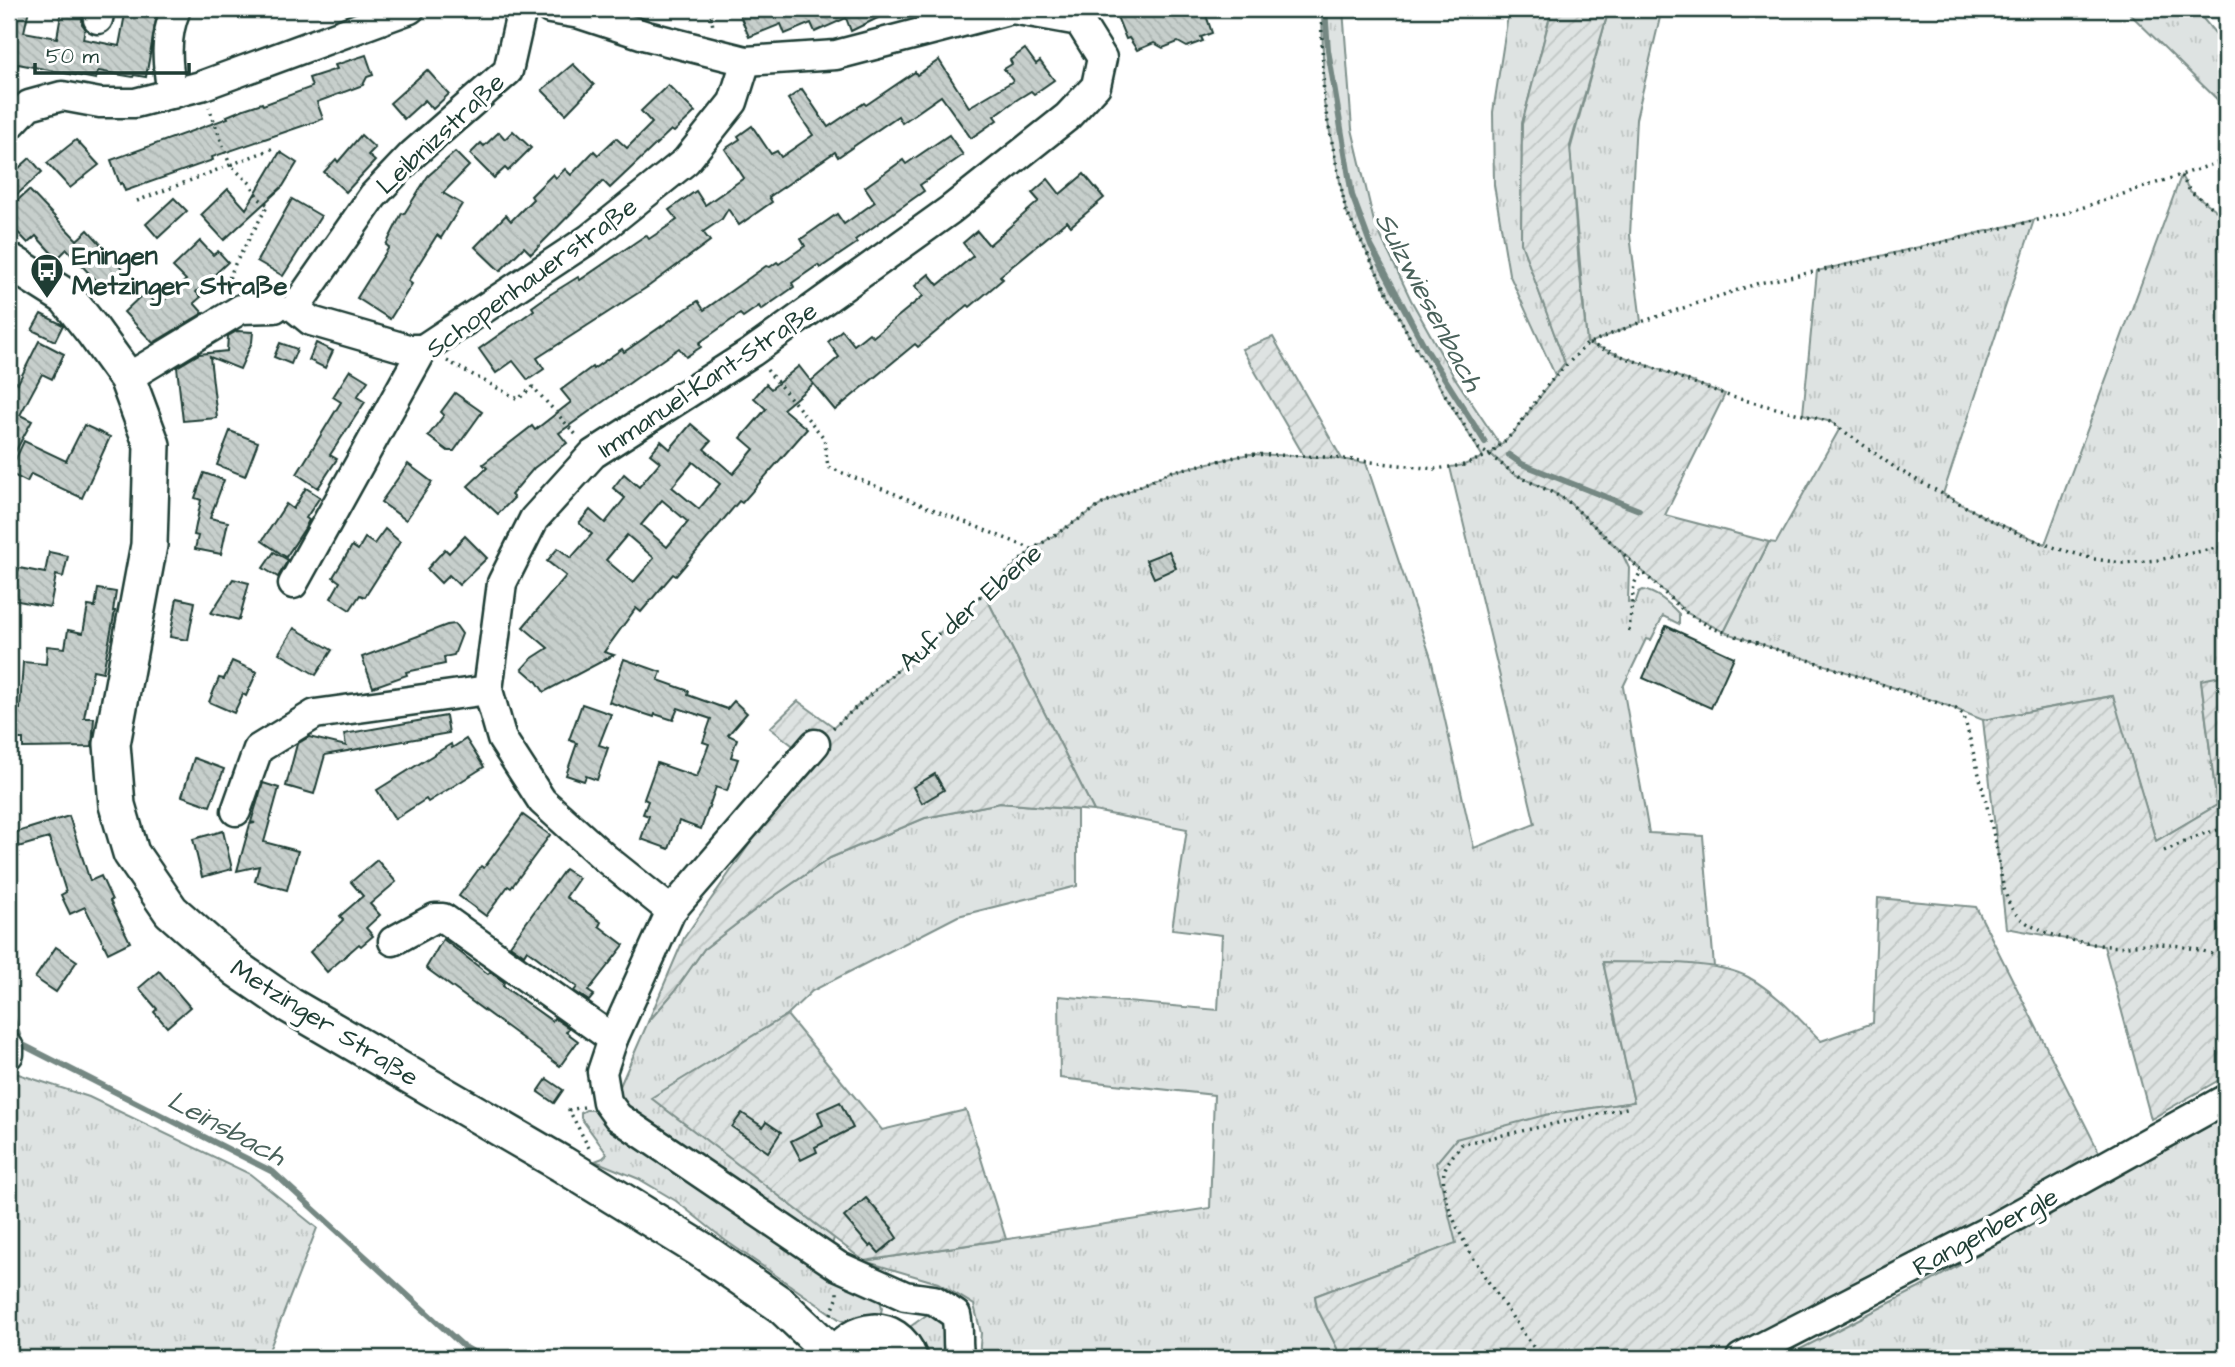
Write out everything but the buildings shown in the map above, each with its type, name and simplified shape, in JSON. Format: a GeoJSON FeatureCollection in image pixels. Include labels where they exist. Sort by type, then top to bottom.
{"type":"FeatureCollection","features":[{"type":"Feature","properties":{"kind":"main road","name":"Metzinger Straße"},"geometry":{"type":"LineString","coordinates":[[9,261],[66,297],[93,331],[127,378],[152,445],[149,545],[112,744],[117,805],[131,853],[171,911],[237,970],[289,1005],[690,1242],[837,1344]]}},
{"type":"Feature","properties":{"kind":"main road"},"geometry":{"type":"LineString","coordinates":[[837,1344],[863,1333],[876,1332],[899,1347]]}},
{"type":"Feature","properties":{"kind":"street"},"geometry":{"type":"LineString","coordinates":[[172,94],[166,61],[172,18],[176,9]]}},
{"type":"Feature","properties":{"kind":"street"},"geometry":{"type":"LineString","coordinates":[[9,126],[29,105],[62,96],[100,103],[135,103],[201,86],[410,9]]}},
{"type":"Feature","properties":{"kind":"street","name":"Leibnizstraße"},"geometry":{"type":"LineString","coordinates":[[423,349],[408,349],[311,321],[295,307],[373,195],[414,154],[508,71],[522,9]]}},
{"type":"Feature","properties":{"kind":"street"},"geometry":{"type":"LineString","coordinates":[[551,9],[580,14],[647,36],[746,61]]}},
{"type":"Feature","properties":{"kind":"street","name":"Immanuel-Kant-Straße"},"geometry":{"type":"LineString","coordinates":[[671,911],[605,858],[542,801],[502,740],[488,690],[502,583],[534,519],[593,454],[752,352],[950,210],[1067,117],[1096,86],[1102,58],[1079,21],[1012,9],[836,55],[746,61]]}},
{"type":"Feature","properties":{"kind":"street","name":"Schopenhauerstraße"},"geometry":{"type":"LineString","coordinates":[[293,583],[423,349],[589,239],[686,161],[733,102],[746,61]]}},
{"type":"Feature","properties":{"kind":"street"},"geometry":{"type":"LineString","coordinates":[[127,378],[241,309],[275,308]]}},
{"type":"Feature","properties":{"kind":"street"},"geometry":{"type":"LineString","coordinates":[[236,811],[258,749],[315,714],[488,690]]}},
{"type":"Feature","properties":{"kind":"street"},"geometry":{"type":"LineString","coordinates":[[815,744],[671,911],[613,1039],[602,1072],[607,1102],[618,1117],[838,1266],[905,1296],[934,1300],[956,1315],[960,1332],[960,1358]]}},
{"type":"Feature","properties":{"kind":"street"},"geometry":{"type":"LineString","coordinates":[[393,942],[435,918],[443,918],[613,1039]]}},
{"type":"Feature","properties":{"kind":"street"},"geometry":{"type":"LineString","coordinates":[[9,1048],[9,1054]]}},
{"type":"Feature","properties":{"kind":"street","name":"Rangenbergle"},"geometry":{"type":"LineString","coordinates":[[1741,1358],[1994,1228],[2226,1099]]}},
{"type":"Feature","properties":{"kind":"street"},"geometry":{"type":"LineString","coordinates":[[899,1347],[905,1296]]}},
{"type":"Feature","properties":{"kind":"path"},"geometry":{"type":"LineString","coordinates":[[1321,9],[1324,103],[1346,211],[1410,340],[1479,449],[1490,454],[1512,472],[1570,503],[1686,613],[1712,628],[1956,709],[1964,716],[2004,887],[2013,910],[2028,923],[2047,932],[2091,944],[2114,947],[2149,944],[2186,946],[2226,958]]}},
{"type":"Feature","properties":{"kind":"path"},"geometry":{"type":"LineString","coordinates":[[201,86],[230,165],[251,184],[258,198],[268,205],[235,264],[216,309],[218,323]]}},
{"type":"Feature","properties":{"kind":"path"},"geometry":{"type":"LineString","coordinates":[[136,201],[274,148]]}},
{"type":"Feature","properties":{"kind":"path"},"geometry":{"type":"LineString","coordinates":[[1490,454],[1513,433],[1560,369],[1587,344],[1663,314],[1759,283],[2066,213],[2226,160]]}},
{"type":"Feature","properties":{"kind":"path"},"geometry":{"type":"LineString","coordinates":[[2181,176],[2190,191],[2226,217]]}},
{"type":"Feature","properties":{"kind":"path"},"geometry":{"type":"LineString","coordinates":[[1587,344],[1725,394],[1831,422],[1897,469],[1990,520],[2059,549],[2094,559],[2123,563],[2158,560],[2226,547]]}},
{"type":"Feature","properties":{"kind":"path"},"geometry":{"type":"LineString","coordinates":[[423,349],[519,399],[533,387],[593,454]]}},
{"type":"Feature","properties":{"kind":"path"},"geometry":{"type":"LineString","coordinates":[[752,352],[824,438],[828,467],[1033,549]]}},
{"type":"Feature","properties":{"kind":"path","name":"Auf der Ebene"},"geometry":{"type":"LineString","coordinates":[[815,744],[1033,549],[1104,503],[1170,472],[1249,454],[1326,457],[1435,470],[1464,465],[1490,454]]}},
{"type":"Feature","properties":{"kind":"path"},"geometry":{"type":"LineString","coordinates":[[1629,631],[1634,584],[1641,571]]}},
{"type":"Feature","properties":{"kind":"path"},"geometry":{"type":"LineString","coordinates":[[2164,851],[2203,834],[2226,828]]}},
{"type":"Feature","properties":{"kind":"path"},"geometry":{"type":"LineString","coordinates":[[562,1164],[594,1156],[569,1110],[607,1102]]}},
{"type":"Feature","properties":{"kind":"path"},"geometry":{"type":"LineString","coordinates":[[1541,1358],[1477,1266],[1445,1198],[1444,1170],[1462,1144],[1631,1107]]}},
{"type":"Feature","properties":{"kind":"path"},"geometry":{"type":"LineString","coordinates":[[9,1246],[17,1358]]}},
{"type":"Feature","properties":{"kind":"path"},"geometry":{"type":"LineString","coordinates":[[837,1344],[838,1299],[834,1279],[838,1266]]}},
{"type":"Feature","properties":{"kind":"green space"},"geometry":{"type":"Polygon","coordinates":[[[1322,9],[1343,9],[1352,129],[1374,222],[1411,300],[1453,375],[1500,445],[1491,455],[1512,473],[1570,503],[1622,553],[1629,568],[1628,602],[1635,604],[1639,592],[1643,590],[1663,599],[1679,614],[1679,624],[1663,616],[1651,640],[1646,639],[1623,687],[1649,833],[1703,836],[1714,967],[1603,962],[1634,1102],[1545,1115],[1457,1243],[1315,1296],[1317,1308],[1342,1358],[979,1358],[981,1333],[974,1305],[938,1283],[864,1261],[1210,1208],[1214,1095],[1060,1078],[1059,996],[1218,1010],[1222,935],[1172,929],[1187,829],[1094,811],[984,593],[1033,549],[1104,503],[1170,472],[1249,454],[1326,457],[1366,463],[1431,658],[1474,848],[1535,824],[1450,467],[1464,465],[1483,457],[1411,340],[1346,211],[1324,103],[1322,9]]]}},
{"type":"Feature","properties":{"kind":"green space"},"geometry":{"type":"Polygon","coordinates":[[[1509,9],[1552,9],[1522,124],[1521,242],[1565,363],[1555,375],[1509,274],[1494,185],[1493,112],[1509,9]]]}},
{"type":"Feature","properties":{"kind":"green space"},"geometry":{"type":"Polygon","coordinates":[[[1552,9],[1609,9],[1570,146],[1587,343],[1725,394],[1665,515],[1769,542],[1724,632],[1687,613],[1570,503],[1512,473],[1491,454],[1513,433],[1565,363],[1521,243],[1522,124],[1552,9]]]}},
{"type":"Feature","properties":{"kind":"green space"},"geometry":{"type":"Polygon","coordinates":[[[1609,9],[1662,9],[1636,119],[1630,235],[1641,322],[1587,344],[1570,150],[1609,9]]]}},
{"type":"Feature","properties":{"kind":"green space"},"geometry":{"type":"Polygon","coordinates":[[[2125,9],[2195,9],[2226,46],[2226,108],[2125,9]]]}},
{"type":"Feature","properties":{"kind":"green space"},"geometry":{"type":"Polygon","coordinates":[[[2181,176],[2190,191],[2226,217],[2226,675],[2201,681],[2217,805],[2156,841],[2112,696],[1983,720],[1938,702],[1724,632],[1769,542],[1776,543],[1840,428],[1831,422],[1803,414],[1817,271],[2034,220],[1943,494],[1990,520],[2045,544],[2181,176]]]}},
{"type":"Feature","properties":{"kind":"green space"},"geometry":{"type":"Polygon","coordinates":[[[1273,337],[1342,459],[1304,456],[1242,349],[1273,337]]]}},
{"type":"Feature","properties":{"kind":"green space"},"geometry":{"type":"Polygon","coordinates":[[[984,593],[1094,811],[1000,803],[925,818],[830,858],[764,903],[704,949],[674,992],[648,1022],[684,938],[755,836],[818,765],[770,728],[798,701],[834,727],[984,593]]]}},
{"type":"Feature","properties":{"kind":"green space"},"geometry":{"type":"Polygon","coordinates":[[[2226,675],[2226,1076],[2151,1119],[2104,946],[2006,928],[1983,720],[2113,696],[2156,841],[2217,805],[2201,680],[2226,675]]]}},
{"type":"Feature","properties":{"kind":"green space"},"geometry":{"type":"Polygon","coordinates":[[[1000,803],[1077,810],[1077,886],[958,916],[812,991],[787,1015],[652,1098],[834,1238],[832,1245],[630,1111],[617,1093],[648,1022],[674,992],[704,949],[764,903],[830,858],[925,818],[1000,803]]]}},
{"type":"Feature","properties":{"kind":"green space"},"geometry":{"type":"Polygon","coordinates":[[[1878,898],[1976,907],[2102,1158],[1734,1358],[1342,1358],[1317,1308],[1315,1296],[1456,1243],[1436,1163],[1456,1139],[1545,1115],[1634,1102],[1603,962],[1678,963],[1734,971],[1748,977],[1787,1006],[1821,1041],[1873,1023],[1878,898]]]}},
{"type":"Feature","properties":{"kind":"green space"},"geometry":{"type":"Polygon","coordinates":[[[787,1015],[882,1130],[966,1110],[1006,1239],[864,1261],[651,1098],[787,1015]]]}},
{"type":"Feature","properties":{"kind":"green space"},"geometry":{"type":"Polygon","coordinates":[[[9,1071],[89,1097],[250,1174],[317,1228],[266,1358],[9,1358],[9,1071]]]}},
{"type":"Feature","properties":{"kind":"green space"},"geometry":{"type":"Polygon","coordinates":[[[598,1110],[821,1266],[829,1279],[854,1286],[880,1299],[880,1317],[855,1326],[839,1319],[726,1241],[676,1201],[639,1179],[595,1161],[607,1154],[581,1118],[581,1113],[598,1110]]]}},
{"type":"Feature","properties":{"kind":"green space"},"geometry":{"type":"Polygon","coordinates":[[[2226,1115],[2226,1358],[1783,1358],[1917,1289],[2226,1115]]]}},
{"type":"Feature","properties":{"kind":"green space"},"geometry":{"type":"Polygon","coordinates":[[[928,1314],[941,1316],[946,1323],[950,1358],[919,1358],[909,1334],[911,1326],[928,1314]]]}},
{"type":"Feature","properties":{"kind":"waterway","name":"Sulzwiesenbach"},"geometry":{"type":"LineString","coordinates":[[1325,9],[1328,50],[1352,195],[1371,246],[1426,349],[1485,442]]}},
{"type":"Feature","properties":{"kind":"waterway","name":"Sulzwiesenbach"},"geometry":{"type":"LineString","coordinates":[[1509,455],[1522,464],[1639,510]]}},
{"type":"Feature","properties":{"kind":"waterway","name":"Leinsbach"},"geometry":{"type":"LineString","coordinates":[[9,1007],[21,1044],[273,1172],[463,1346],[484,1358]]}},
{"type":"Feature","properties":{"kind":"place","name":"Eningen Metzinger Straße"},"geometry":{"type":"Point","coordinates":[47,300]}}]}
